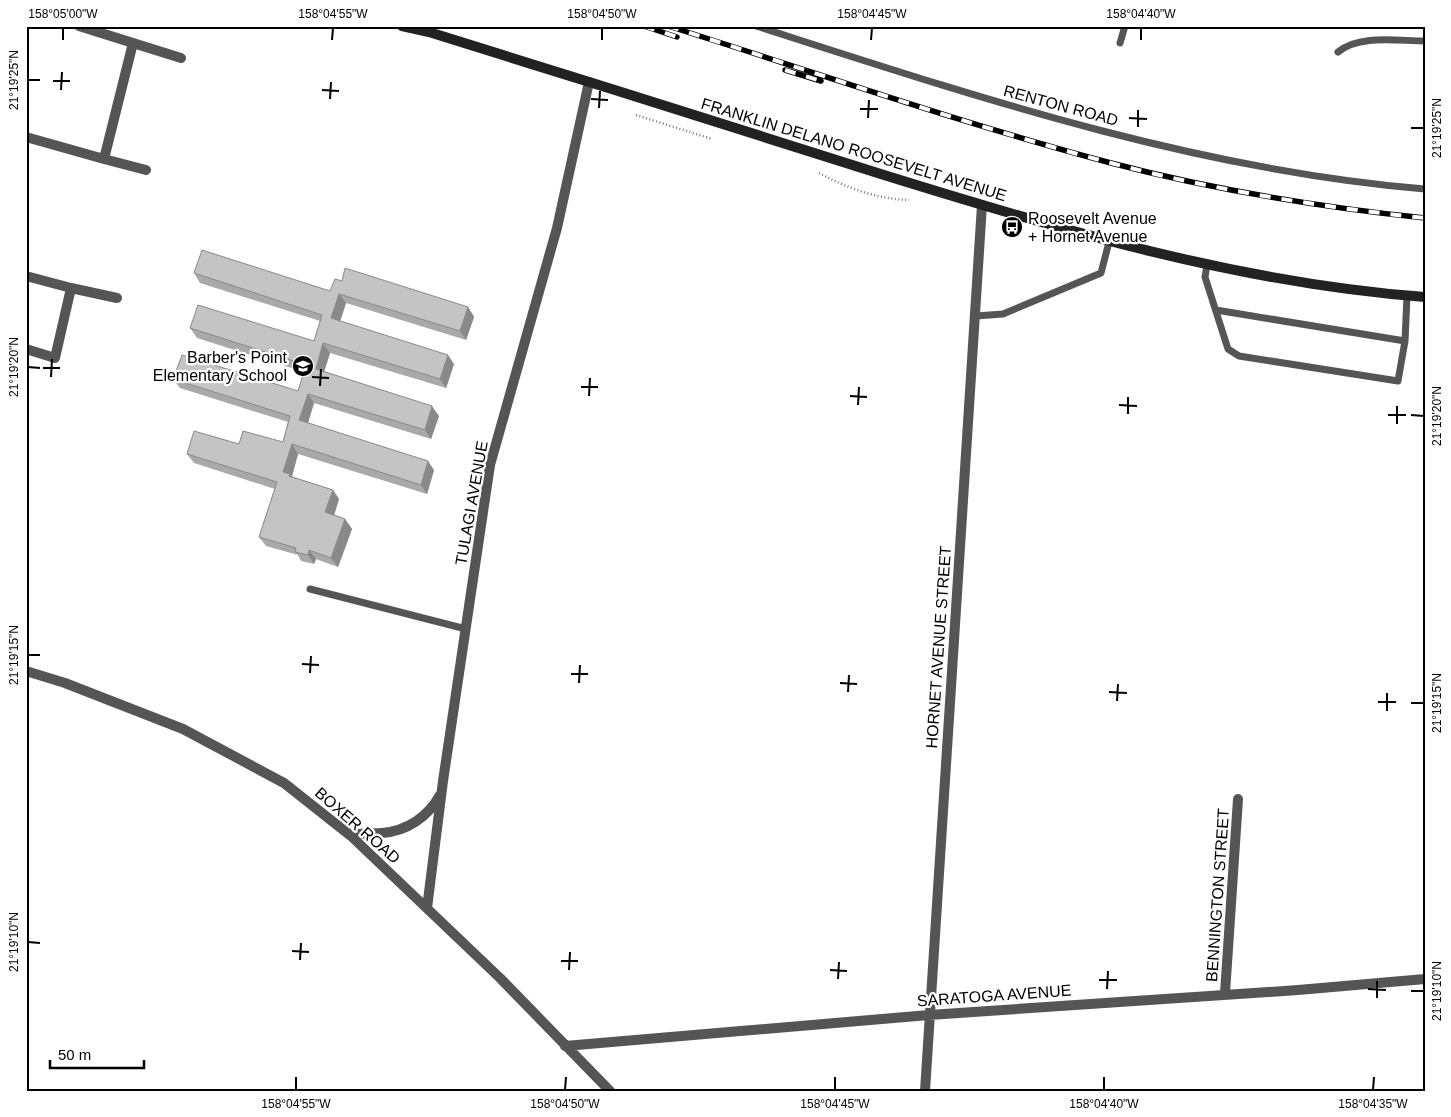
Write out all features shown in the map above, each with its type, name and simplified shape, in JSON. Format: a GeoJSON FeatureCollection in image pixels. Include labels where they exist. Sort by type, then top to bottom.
{"type":"FeatureCollection","features":[{"type":"Feature","properties":{"kind":"main road","name":"FRANKLIN DELANO ROOSEVELT AVENUE"},"geometry":{"type":"LineString","coordinates":[[402,26],[429,32],[982,205],[1109,242],[1207,265],[1275,278],[1425,297]]}},
{"type":"Feature","properties":{"kind":"main road","name":"FRANKLIN DELANO ROOSEVELT AVENUE"},"geometry":{"type":"LineString","coordinates":[[416,26],[429,32]]}},
{"type":"Feature","properties":{"kind":"street"},"geometry":{"type":"LineString","coordinates":[[79,26],[180,58]]}},
{"type":"Feature","properties":{"kind":"street"},"geometry":{"type":"LineString","coordinates":[[104,159],[133,43]]}},
{"type":"Feature","properties":{"kind":"street","name":"TULAGI AVENUE"},"geometry":{"type":"LineString","coordinates":[[427,908],[490,465],[556,228],[589,82]]}},
{"type":"Feature","properties":{"kind":"street"},"geometry":{"type":"LineString","coordinates":[[26,137],[146,170]]}},
{"type":"Feature","properties":{"kind":"street","name":"HORNET AVENUE STREET"},"geometry":{"type":"LineString","coordinates":[[925,1091],[982,205]]}},
{"type":"Feature","properties":{"kind":"street"},"geometry":{"type":"LineString","coordinates":[[26,276],[118,298]]}},
{"type":"Feature","properties":{"kind":"street"},"geometry":{"type":"LineString","coordinates":[[26,349],[55,358],[72,288]]}},
{"type":"Feature","properties":{"kind":"street","name":"BOXER ROAD"},"geometry":{"type":"LineString","coordinates":[[26,671],[65,683],[182,729],[284,782],[351,836],[427,908],[500,978],[610,1091]]}},
{"type":"Feature","properties":{"kind":"street"},"geometry":{"type":"LineString","coordinates":[[351,836],[361,832],[383,833],[404,828],[422,817],[442,792]]}},
{"type":"Feature","properties":{"kind":"street","name":"BENNINGTON STREET"},"geometry":{"type":"LineString","coordinates":[[1225,993],[1238,799]]}},
{"type":"Feature","properties":{"kind":"street","name":"SARATOGA AVENUE"},"geometry":{"type":"LineString","coordinates":[[565,1046],[929,1015],[1225,993],[1298,990],[1425,978]]}},
{"type":"Feature","properties":{"kind":"lane","name":"RENTON ROAD"},"geometry":{"type":"LineString","coordinates":[[756,26],[969,94],[1198,156],[1377,185],[1425,189]]}},
{"type":"Feature","properties":{"kind":"lane"},"geometry":{"type":"LineString","coordinates":[[1120,43],[1125,26]]}},
{"type":"Feature","properties":{"kind":"lane"},"geometry":{"type":"LineString","coordinates":[[1338,52],[1348,44],[1360,41],[1425,41]]}},
{"type":"Feature","properties":{"kind":"lane"},"geometry":{"type":"LineString","coordinates":[[976,316],[1003,314],[1101,273],[1109,242]]}},
{"type":"Feature","properties":{"kind":"lane"},"geometry":{"type":"LineString","coordinates":[[1207,265],[1205,277],[1228,349],[1239,356],[1398,381],[1405,341],[1408,296]]}},
{"type":"Feature","properties":{"kind":"lane"},"geometry":{"type":"LineString","coordinates":[[1216,310],[1405,341]]}},
{"type":"Feature","properties":{"kind":"lane"},"geometry":{"type":"LineString","coordinates":[[310,589],[466,629]]}},
{"type":"Feature","properties":{"kind":"path"},"geometry":{"type":"LineString","coordinates":[[636,115],[712,139]]}},
{"type":"Feature","properties":{"kind":"path"},"geometry":{"type":"LineString","coordinates":[[819,172],[839,183],[871,194],[909,200]]}},
{"type":"Feature","properties":{"kind":"building"},"geometry":{"type":"Polygon","coordinates":[[[202,250],[330,291],[335,279],[342,281],[345,268],[468,307],[460,331],[339,294],[331,318],[448,355],[440,379],[323,343],[316,369],[432,406],[425,430],[308,394],[299,420],[428,461],[421,485],[292,444],[283,472],[290,474],[289,476],[333,490],[325,512],[345,519],[331,558],[309,550],[308,555],[295,552],[296,548],[259,537],[277,482],[187,454],[194,431],[239,444],[243,431],[283,442],[290,416],[173,379],[182,355],[298,391],[306,365],[190,328],[198,305],[314,341],[322,315],[194,273],[202,250]]]}},
{"type":"Feature","properties":{"kind":"railway"},"geometry":{"type":"LineString","coordinates":[[644,26],[677,37]]}},
{"type":"Feature","properties":{"kind":"railway"},"geometry":{"type":"LineString","coordinates":[[668,26],[945,115],[1056,148],[1150,173],[1228,189],[1346,209],[1425,218]]}},
{"type":"Feature","properties":{"kind":"railway"},"geometry":{"type":"LineString","coordinates":[[785,70],[821,81]]}},
{"type":"Feature","properties":{"kind":"place","name":"Roosevelt Avenue + Hornet Avenue"},"geometry":{"type":"Point","coordinates":[1012,227]}},
{"type":"Feature","properties":{"kind":"place","name":"Barber's Point Elementary School"},"geometry":{"type":"Point","coordinates":[303,366]}}]}
